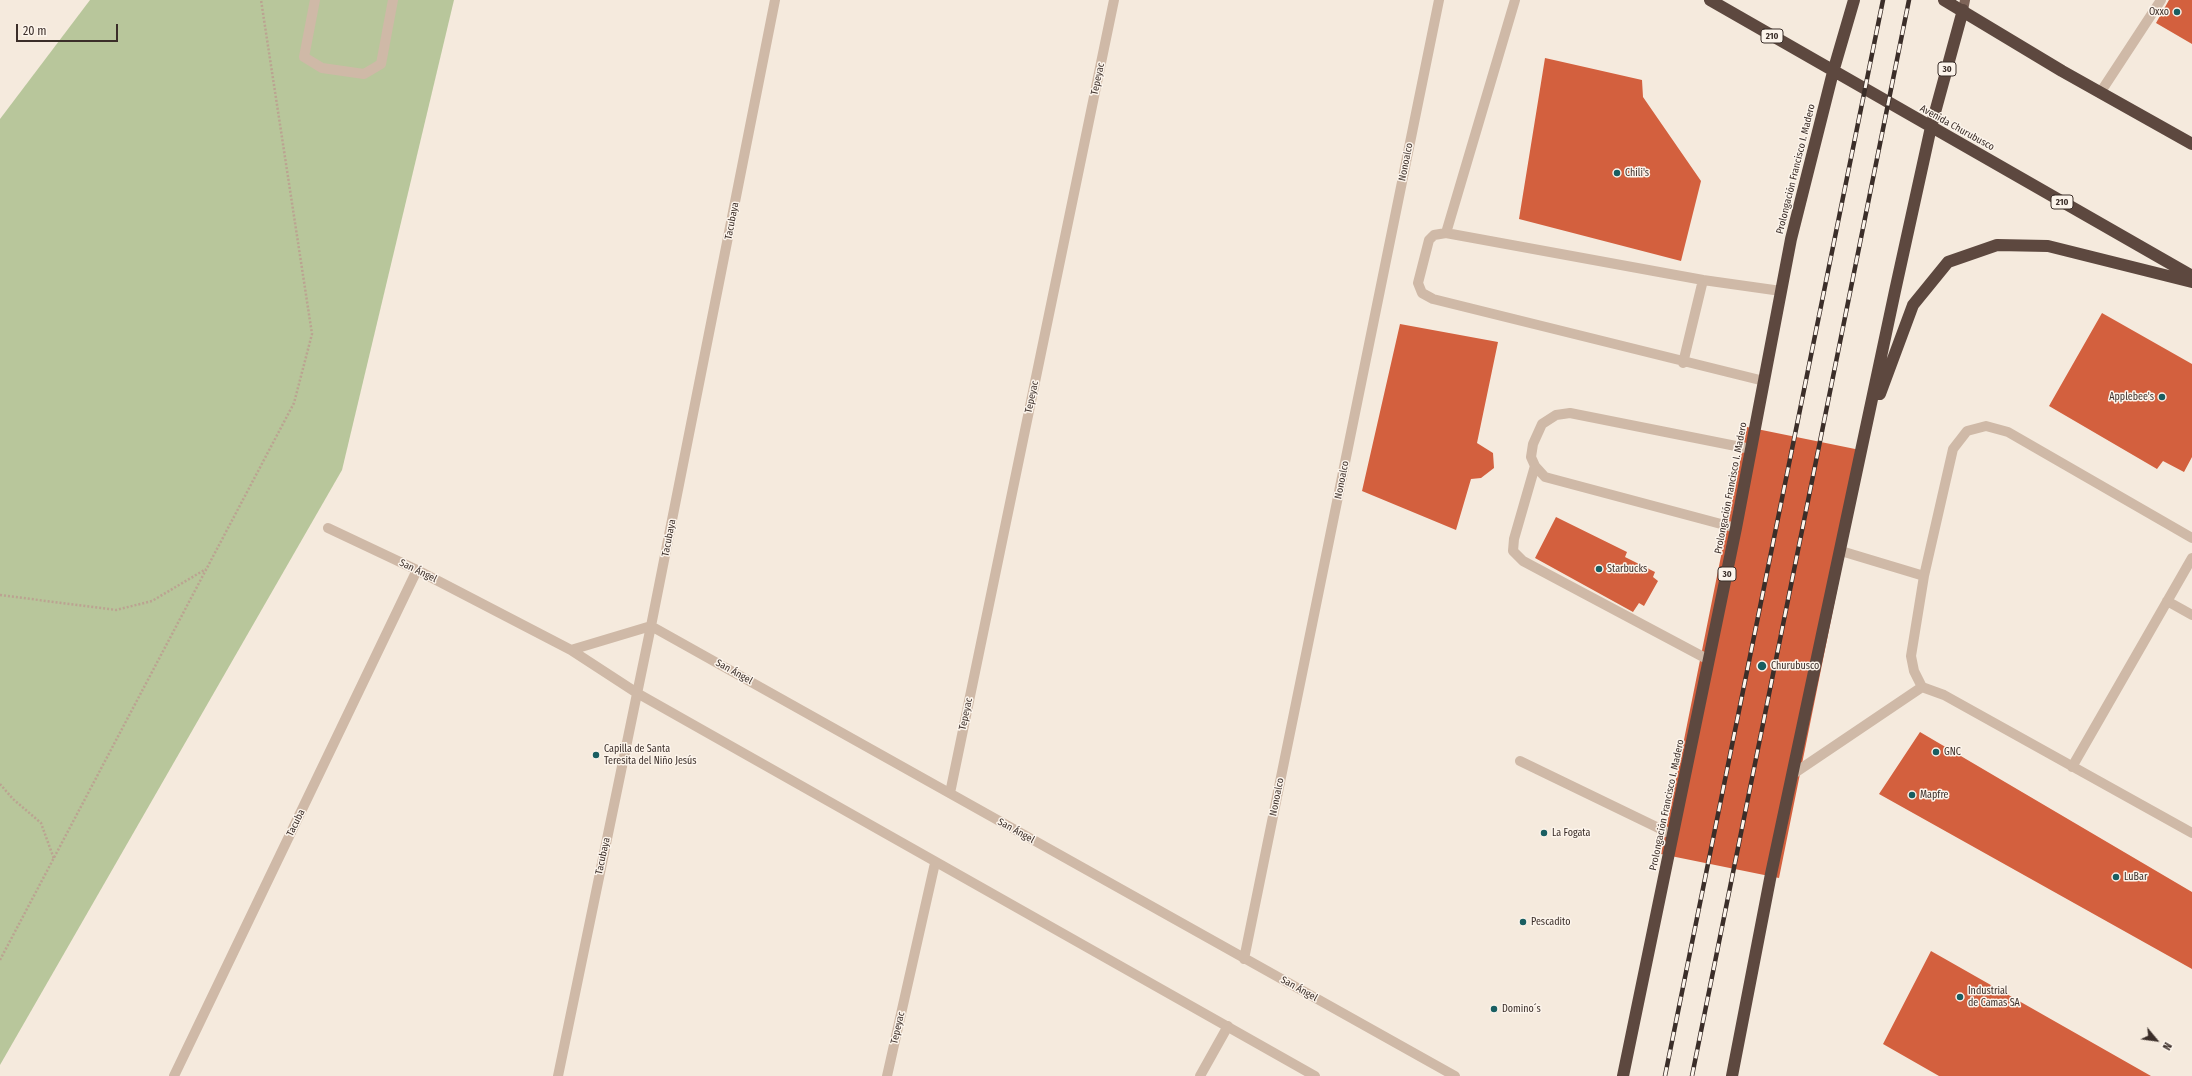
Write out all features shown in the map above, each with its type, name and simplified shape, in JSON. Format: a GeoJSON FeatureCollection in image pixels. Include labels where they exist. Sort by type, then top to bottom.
{"type":"FeatureCollection","features":[{"type":"Feature","properties":{"kind":"highway","name":"Avenida Churubusco"},"geometry":{"type":"LineString","coordinates":[[1710,0],[1833,72],[2192,276]]}},
{"type":"Feature","properties":{"kind":"highway","name":"Prolongación Francisco I. Madero"},"geometry":{"type":"LineString","coordinates":[[1623,1076],[1736,528],[1791,239],[1833,72],[1854,0]]}},
{"type":"Feature","properties":{"kind":"highway"},"geometry":{"type":"LineString","coordinates":[[1944,0],[1964,5],[2100,93],[2192,144]]}},
{"type":"Feature","properties":{"kind":"highway","name":"30"},"geometry":{"type":"LineString","coordinates":[[1732,1076],[1793,774],[1931,127],[1964,5]]}},
{"type":"Feature","properties":{"kind":"highway"},"geometry":{"type":"LineString","coordinates":[[1866,430],[1913,305],[1948,262],[1997,245],[2048,246],[2192,282]]}},
{"type":"Feature","properties":{"kind":"street"},"geometry":{"type":"LineString","coordinates":[[315,0],[304,57],[322,68],[364,74],[381,64],[393,0]]}},
{"type":"Feature","properties":{"kind":"street","name":"Tacubaya"},"geometry":{"type":"LineString","coordinates":[[558,1076],[651,626],[775,0]]}},
{"type":"Feature","properties":{"kind":"street","name":"Tepeyac"},"geometry":{"type":"LineString","coordinates":[[950,793],[1114,0]]}},
{"type":"Feature","properties":{"kind":"street","name":"Nonoalco"},"geometry":{"type":"LineString","coordinates":[[1244,959],[1439,0]]}},
{"type":"Feature","properties":{"kind":"street"},"geometry":{"type":"LineString","coordinates":[[1446,233],[1515,0]]}},
{"type":"Feature","properties":{"kind":"street"},"geometry":{"type":"LineString","coordinates":[[2100,93],[2161,0]]}},
{"type":"Feature","properties":{"kind":"street"},"geometry":{"type":"LineString","coordinates":[[1764,381],[1683,363],[1426,296],[1419,289],[1418,283],[1426,246],[1434,235],[1446,233],[1703,280],[1781,291]]}},
{"type":"Feature","properties":{"kind":"street"},"geometry":{"type":"LineString","coordinates":[[1683,363],[1703,280]]}},
{"type":"Feature","properties":{"kind":"street"},"geometry":{"type":"LineString","coordinates":[[1736,528],[1545,477],[1535,466],[1531,457],[1533,444],[1542,424],[1556,415],[1570,413],[1751,449]]}},
{"type":"Feature","properties":{"kind":"street"},"geometry":{"type":"LineString","coordinates":[[2192,538],[2008,432],[1986,426],[1967,431],[1953,449],[1924,576],[1911,656],[1914,671],[1922,687],[1944,695],[2192,833]]}},
{"type":"Feature","properties":{"kind":"street"},"geometry":{"type":"LineString","coordinates":[[1535,466],[1514,539],[1513,551],[1523,561],[1709,660]]}},
{"type":"Feature","properties":{"kind":"street","name":"San Ángel"},"geometry":{"type":"LineString","coordinates":[[328,528],[417,570],[571,650],[637,693],[935,863],[1315,1076]]}},
{"type":"Feature","properties":{"kind":"street"},"geometry":{"type":"LineString","coordinates":[[1841,550],[1924,576]]}},
{"type":"Feature","properties":{"kind":"street"},"geometry":{"type":"LineString","coordinates":[[2072,767],[2192,558]]}},
{"type":"Feature","properties":{"kind":"street","name":"Tacuba"},"geometry":{"type":"LineString","coordinates":[[174,1076],[417,570]]}},
{"type":"Feature","properties":{"kind":"street"},"geometry":{"type":"LineString","coordinates":[[2167,600],[2192,615]]}},
{"type":"Feature","properties":{"kind":"street"},"geometry":{"type":"LineString","coordinates":[[571,650],[651,626]]}},
{"type":"Feature","properties":{"kind":"street","name":"San Ángel"},"geometry":{"type":"LineString","coordinates":[[651,626],[1455,1076]]}},
{"type":"Feature","properties":{"kind":"street"},"geometry":{"type":"LineString","coordinates":[[1793,774],[1922,687]]}},
{"type":"Feature","properties":{"kind":"street"},"geometry":{"type":"LineString","coordinates":[[1520,761],[1673,835]]}},
{"type":"Feature","properties":{"kind":"street","name":"Tepeyac"},"geometry":{"type":"LineString","coordinates":[[887,1076],[935,863]]}},
{"type":"Feature","properties":{"kind":"street"},"geometry":{"type":"LineString","coordinates":[[1200,1076],[1228,1026]]}},
{"type":"Feature","properties":{"kind":"path"},"geometry":{"type":"LineString","coordinates":[[0,960],[294,403],[312,334],[261,0]]}},
{"type":"Feature","properties":{"kind":"path"},"geometry":{"type":"LineString","coordinates":[[0,595],[116,610],[152,601],[208,568]]}},
{"type":"Feature","properties":{"kind":"path"},"geometry":{"type":"LineString","coordinates":[[0,784],[13,799],[41,823],[54,858]]}},
{"type":"Feature","properties":{"kind":"green space"},"geometry":{"type":"Polygon","coordinates":[[[90,0],[454,0],[342,470],[0,1065],[0,119],[90,0]]]}},
{"type":"Feature","properties":{"kind":"building","name":"Oxxo"},"geometry":{"type":"Polygon","coordinates":[[[2169,0],[2192,0],[2192,44],[2156,23],[2169,0]]]}},
{"type":"Feature","properties":{"kind":"building"},"geometry":{"type":"Polygon","coordinates":[[[1545,58],[1642,80],[1643,97],[1701,181],[1681,261],[1519,219],[1545,58]]]}},
{"type":"Feature","properties":{"kind":"building"},"geometry":{"type":"Polygon","coordinates":[[[2102,313],[2192,364],[2192,457],[2184,472],[2163,461],[2157,469],[2049,406],[2102,313]]]}},
{"type":"Feature","properties":{"kind":"building"},"geometry":{"type":"Polygon","coordinates":[[[1400,324],[1498,342],[1477,443],[1493,453],[1494,468],[1481,478],[1471,479],[1456,530],[1362,491],[1400,324]]]}},
{"type":"Feature","properties":{"kind":"building"},"geometry":{"type":"Polygon","coordinates":[[[1747,427],[1865,451],[1779,878],[1661,854],[1747,427]]]}},
{"type":"Feature","properties":{"kind":"building"},"geometry":{"type":"Polygon","coordinates":[[[1556,517],[1627,552],[1625,557],[1655,572],[1653,577],[1658,581],[1644,606],[1639,603],[1633,612],[1535,558],[1556,517]]]}},
{"type":"Feature","properties":{"kind":"building"},"geometry":{"type":"Polygon","coordinates":[[[1920,732],[2192,892],[2192,969],[1879,794],[1920,732]]]}},
{"type":"Feature","properties":{"kind":"building","name":"Industrial de Camas SA"},"geometry":{"type":"Polygon","coordinates":[[[1931,951],[2151,1076],[1939,1076],[1883,1044],[1931,951]]]}},
{"type":"Feature","properties":{"kind":"railway"},"geometry":{"type":"LineString","coordinates":[[1665,1076],[1883,0]]}},
{"type":"Feature","properties":{"kind":"railway"},"geometry":{"type":"LineString","coordinates":[[1692,1076],[1909,0]]}},
{"type":"Feature","properties":{"kind":"place","name":"Oxxo"},"geometry":{"type":"Point","coordinates":[2177,12]}},
{"type":"Feature","properties":{"kind":"place","name":"Chili's"},"geometry":{"type":"Point","coordinates":[1617,173]}},
{"type":"Feature","properties":{"kind":"place","name":"Applebee's"},"geometry":{"type":"Point","coordinates":[2162,397]}},
{"type":"Feature","properties":{"kind":"place","name":"Starbucks"},"geometry":{"type":"Point","coordinates":[1599,569]}},
{"type":"Feature","properties":{"kind":"place","name":"Churubusco"},"geometry":{"type":"Point","coordinates":[1762,666]}},
{"type":"Feature","properties":{"kind":"place","name":"GNC"},"geometry":{"type":"Point","coordinates":[1936,752]}},
{"type":"Feature","properties":{"kind":"place","name":"Capilla de Santa Teresita del Niño Jesús"},"geometry":{"type":"Point","coordinates":[596,755]}},
{"type":"Feature","properties":{"kind":"place","name":"Mapfre"},"geometry":{"type":"Point","coordinates":[1912,795]}},
{"type":"Feature","properties":{"kind":"place","name":"La Fogata"},"geometry":{"type":"Point","coordinates":[1544,833]}},
{"type":"Feature","properties":{"kind":"place","name":"LuBar"},"geometry":{"type":"Point","coordinates":[2116,877]}},
{"type":"Feature","properties":{"kind":"place","name":"Pescadito"},"geometry":{"type":"Point","coordinates":[1523,922]}},
{"type":"Feature","properties":{"kind":"place","name":"Industrial de Camas SA"},"geometry":{"type":"Point","coordinates":[1960,997]}},
{"type":"Feature","properties":{"kind":"place","name":"Domino´s"},"geometry":{"type":"Point","coordinates":[1494,1009]}}]}
